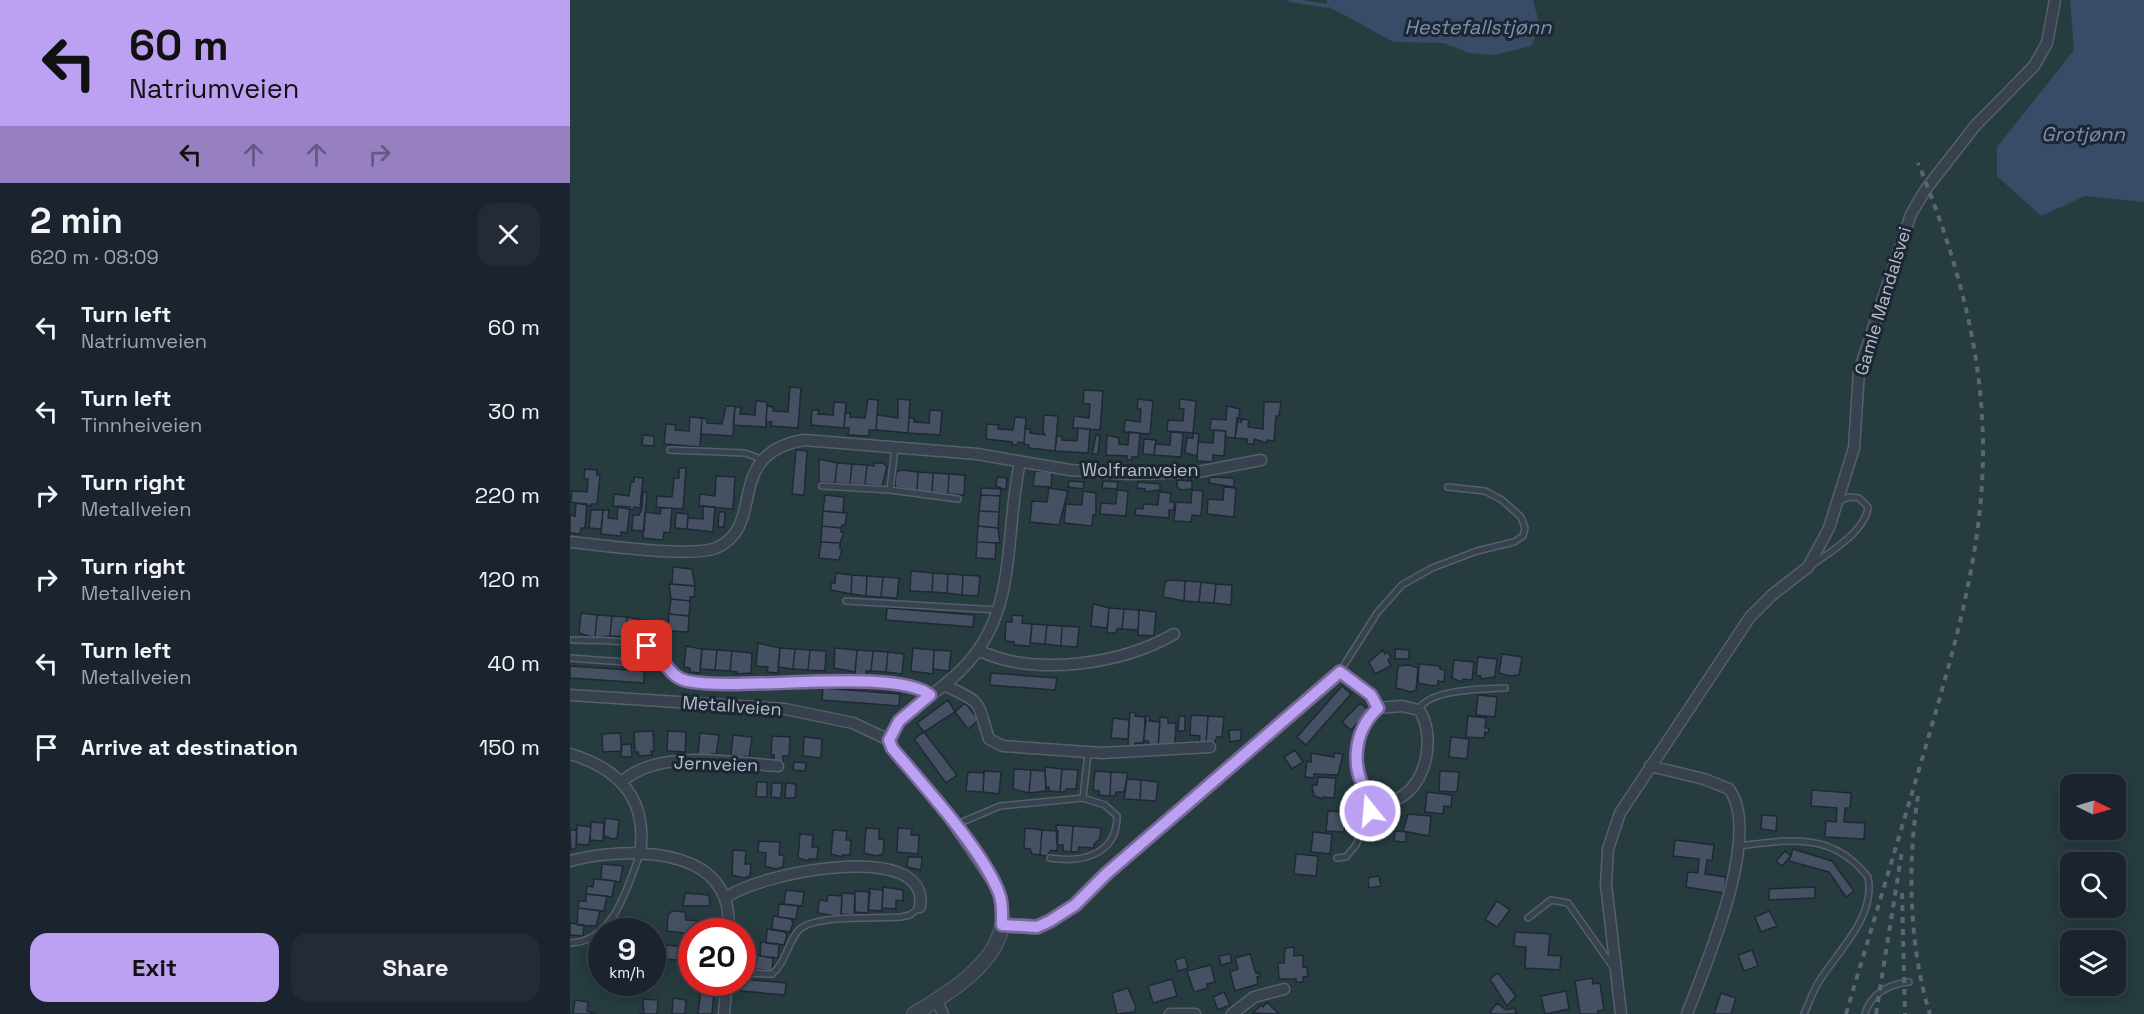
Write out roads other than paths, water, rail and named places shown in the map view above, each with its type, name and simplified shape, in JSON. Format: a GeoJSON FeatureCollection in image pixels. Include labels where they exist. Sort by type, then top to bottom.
{"type":"FeatureCollection","features":[{"type":"Feature","properties":{"kind":"street","name":"Gamle Mandalsvei"},"geometry":{"type":"LineString","coordinates":[[1621,1014],[1606,886],[1608,849],[1620,813],[1750,617],[1766,600],[1808,567],[1822,544],[1838,502],[1854,448],[1859,372],[1911,214],[1926,189],[1976,126],[2034,66],[2047,43],[2055,0]]}},
{"type":"Feature","properties":{"kind":"street","name":"Wolframveien"},"geometry":{"type":"LineString","coordinates":[[761,459],[787,443],[804,440],[977,454],[1070,470],[1150,474],[1220,469],[1261,460]]}},
{"type":"Feature","properties":{"kind":"street"},"geometry":{"type":"LineString","coordinates":[[570,542],[679,551],[717,548],[725,543],[738,527],[754,470],[761,459]]}},
{"type":"Feature","properties":{"kind":"street"},"geometry":{"type":"LineString","coordinates":[[914,1014],[984,964],[998,945],[1002,925],[1000,894],[978,857],[892,748],[889,740],[899,721],[959,674],[980,651],[999,610],[1006,582],[1020,462]]}},
{"type":"Feature","properties":{"kind":"street"},"geometry":{"type":"LineString","coordinates":[[980,651],[1018,661],[1071,665],[1142,648],[1174,634]]}},
{"type":"Feature","properties":{"kind":"street"},"geometry":{"type":"LineString","coordinates":[[1002,925],[1037,927],[1075,905],[1106,874],[1340,672],[1371,695],[1378,708]]}},
{"type":"Feature","properties":{"kind":"street"},"geometry":{"type":"LineString","coordinates":[[944,685],[978,703],[989,739],[1017,748],[1088,753],[1210,747]]}},
{"type":"Feature","properties":{"kind":"street","name":"Metallveien"},"geometry":{"type":"LineString","coordinates":[[570,695],[785,709],[853,723],[889,740]]}},
{"type":"Feature","properties":{"kind":"street"},"geometry":{"type":"LineString","coordinates":[[1402,706],[1419,710],[1424,717],[1428,740],[1427,754],[1419,774],[1405,794],[1395,800],[1373,800],[1365,791],[1356,766],[1359,736],[1364,724],[1378,708],[1402,706]]}},
{"type":"Feature","properties":{"kind":"street"},"geometry":{"type":"LineString","coordinates":[[570,754],[595,763],[622,781],[640,822],[640,854]]}},
{"type":"Feature","properties":{"kind":"street","name":"Jernveien"},"geometry":{"type":"LineString","coordinates":[[622,781],[638,770],[668,762],[778,766]]}},
{"type":"Feature","properties":{"kind":"street"},"geometry":{"type":"LineString","coordinates":[[1650,766],[1704,779],[1729,789],[1740,811],[1738,846],[1722,921],[1687,1014]]}},
{"type":"Feature","properties":{"kind":"street"},"geometry":{"type":"LineString","coordinates":[[570,861],[606,854],[640,854],[680,859],[693,865],[719,888],[725,899],[727,918]]}},
{"type":"Feature","properties":{"kind":"street"},"geometry":{"type":"LineString","coordinates":[[725,899],[742,888],[779,878],[867,867],[897,870],[909,876],[920,892],[920,907]]}},
{"type":"Feature","properties":{"kind":"street"},"geometry":{"type":"LineString","coordinates":[[1232,1014],[1254,997],[1284,989]]}},
{"type":"Feature","properties":{"kind":"street"},"geometry":{"type":"LineString","coordinates":[[724,1014],[726,996]]}},
{"type":"Feature","properties":{"kind":"street"},"geometry":{"type":"LineString","coordinates":[[936,999],[943,1014]]}},
{"type":"Feature","properties":{"kind":"street"},"geometry":{"type":"LineString","coordinates":[[1170,1014],[1196,1014]]}},
{"type":"Feature","properties":{"kind":"lane"},"geometry":{"type":"LineString","coordinates":[[890,490],[895,446]]}},
{"type":"Feature","properties":{"kind":"lane"},"geometry":{"type":"LineString","coordinates":[[670,450],[745,453],[761,459]]}},
{"type":"Feature","properties":{"kind":"lane"},"geometry":{"type":"LineString","coordinates":[[822,486],[890,490],[958,499]]}},
{"type":"Feature","properties":{"kind":"lane"},"geometry":{"type":"LineString","coordinates":[[1340,672],[1377,614],[1402,585],[1432,568],[1477,551],[1514,542],[1523,536],[1525,528],[1521,517],[1502,500],[1485,491],[1449,487]]}},
{"type":"Feature","properties":{"kind":"lane"},"geometry":{"type":"LineString","coordinates":[[1808,567],[1844,540],[1866,516],[1868,507],[1859,498],[1849,497],[1838,502]]}},
{"type":"Feature","properties":{"kind":"lane"},"geometry":{"type":"LineString","coordinates":[[846,601],[999,610]]}},
{"type":"Feature","properties":{"kind":"lane","name":"Metallveien"},"geometry":{"type":"LineString","coordinates":[[573,640],[647,646],[662,657],[665,666],[684,681],[719,684],[827,682],[900,684],[922,689],[930,695]]}},
{"type":"Feature","properties":{"kind":"lane","name":"Metallveien"},"geometry":{"type":"LineString","coordinates":[[570,658],[665,666]]}},
{"type":"Feature","properties":{"kind":"lane"},"geometry":{"type":"LineString","coordinates":[[1419,710],[1425,701],[1451,692],[1505,688]]}},
{"type":"Feature","properties":{"kind":"lane"},"geometry":{"type":"LineString","coordinates":[[1083,798],[1088,753]]}},
{"type":"Feature","properties":{"kind":"lane"},"geometry":{"type":"LineString","coordinates":[[954,825],[1000,806],[1083,798],[1113,810],[1117,816],[1113,833],[1108,842],[1091,857],[1072,861],[1050,858]]}},
{"type":"Feature","properties":{"kind":"lane"},"geometry":{"type":"LineString","coordinates":[[1337,858],[1346,857],[1356,845],[1373,800]]}},
{"type":"Feature","properties":{"kind":"lane"},"geometry":{"type":"LineString","coordinates":[[1738,846],[1814,841],[1844,854],[1868,877],[1869,895],[1859,922],[1818,982],[1804,1014]]}},
{"type":"Feature","properties":{"kind":"lane"},"geometry":{"type":"LineString","coordinates":[[570,943],[592,936],[612,918],[630,886],[640,854]]}},
{"type":"Feature","properties":{"kind":"lane"},"geometry":{"type":"LineString","coordinates":[[1528,918],[1551,900],[1568,903],[1616,970]]}},
{"type":"Feature","properties":{"kind":"lane"},"geometry":{"type":"LineString","coordinates":[[756,973],[772,974],[782,963],[795,936],[808,924],[910,915],[920,907]]}},
{"type":"Feature","properties":{"kind":"lane"},"geometry":{"type":"LineString","coordinates":[[1864,1014],[1870,1000],[1878,994],[1893,985],[1909,982]]}},
{"type":"Feature","properties":{"kind":"water","name":"Hestefallstjønn"},"geometry":{"type":"Polygon","coordinates":[[[1327,0],[1533,0],[1540,27],[1531,46],[1494,55],[1469,53],[1444,43],[1394,42],[1327,6],[1327,0]]]}},
{"type":"Feature","properties":{"kind":"water","name":"Grotjønn"},"geometry":{"type":"Polygon","coordinates":[[[2070,0],[2144,0],[2144,202],[2085,196],[2041,216],[1997,176],[1997,147],[2074,50],[2070,0]]]}},
{"type":"Feature","properties":{"kind":"waterway"},"geometry":{"type":"LineString","coordinates":[[1290,0],[1327,6]]}},
{"type":"Feature","properties":{"kind":"railway"},"geometry":{"type":"LineString","coordinates":[[1846,1014],[1925,749],[1956,636],[1973,561],[1982,483],[1981,407],[1972,336],[1955,266],[1918,163]]}},
{"type":"Feature","properties":{"kind":"railway"},"geometry":{"type":"LineString","coordinates":[[1918,796],[1912,849],[1912,906],[1918,962],[1930,1014]]}},
{"type":"Feature","properties":{"kind":"railway"},"geometry":{"type":"LineString","coordinates":[[1876,1014],[1902,851]]}},
{"type":"Feature","properties":{"kind":"railway"},"geometry":{"type":"LineString","coordinates":[[1902,893],[1905,1014]]}}]}
